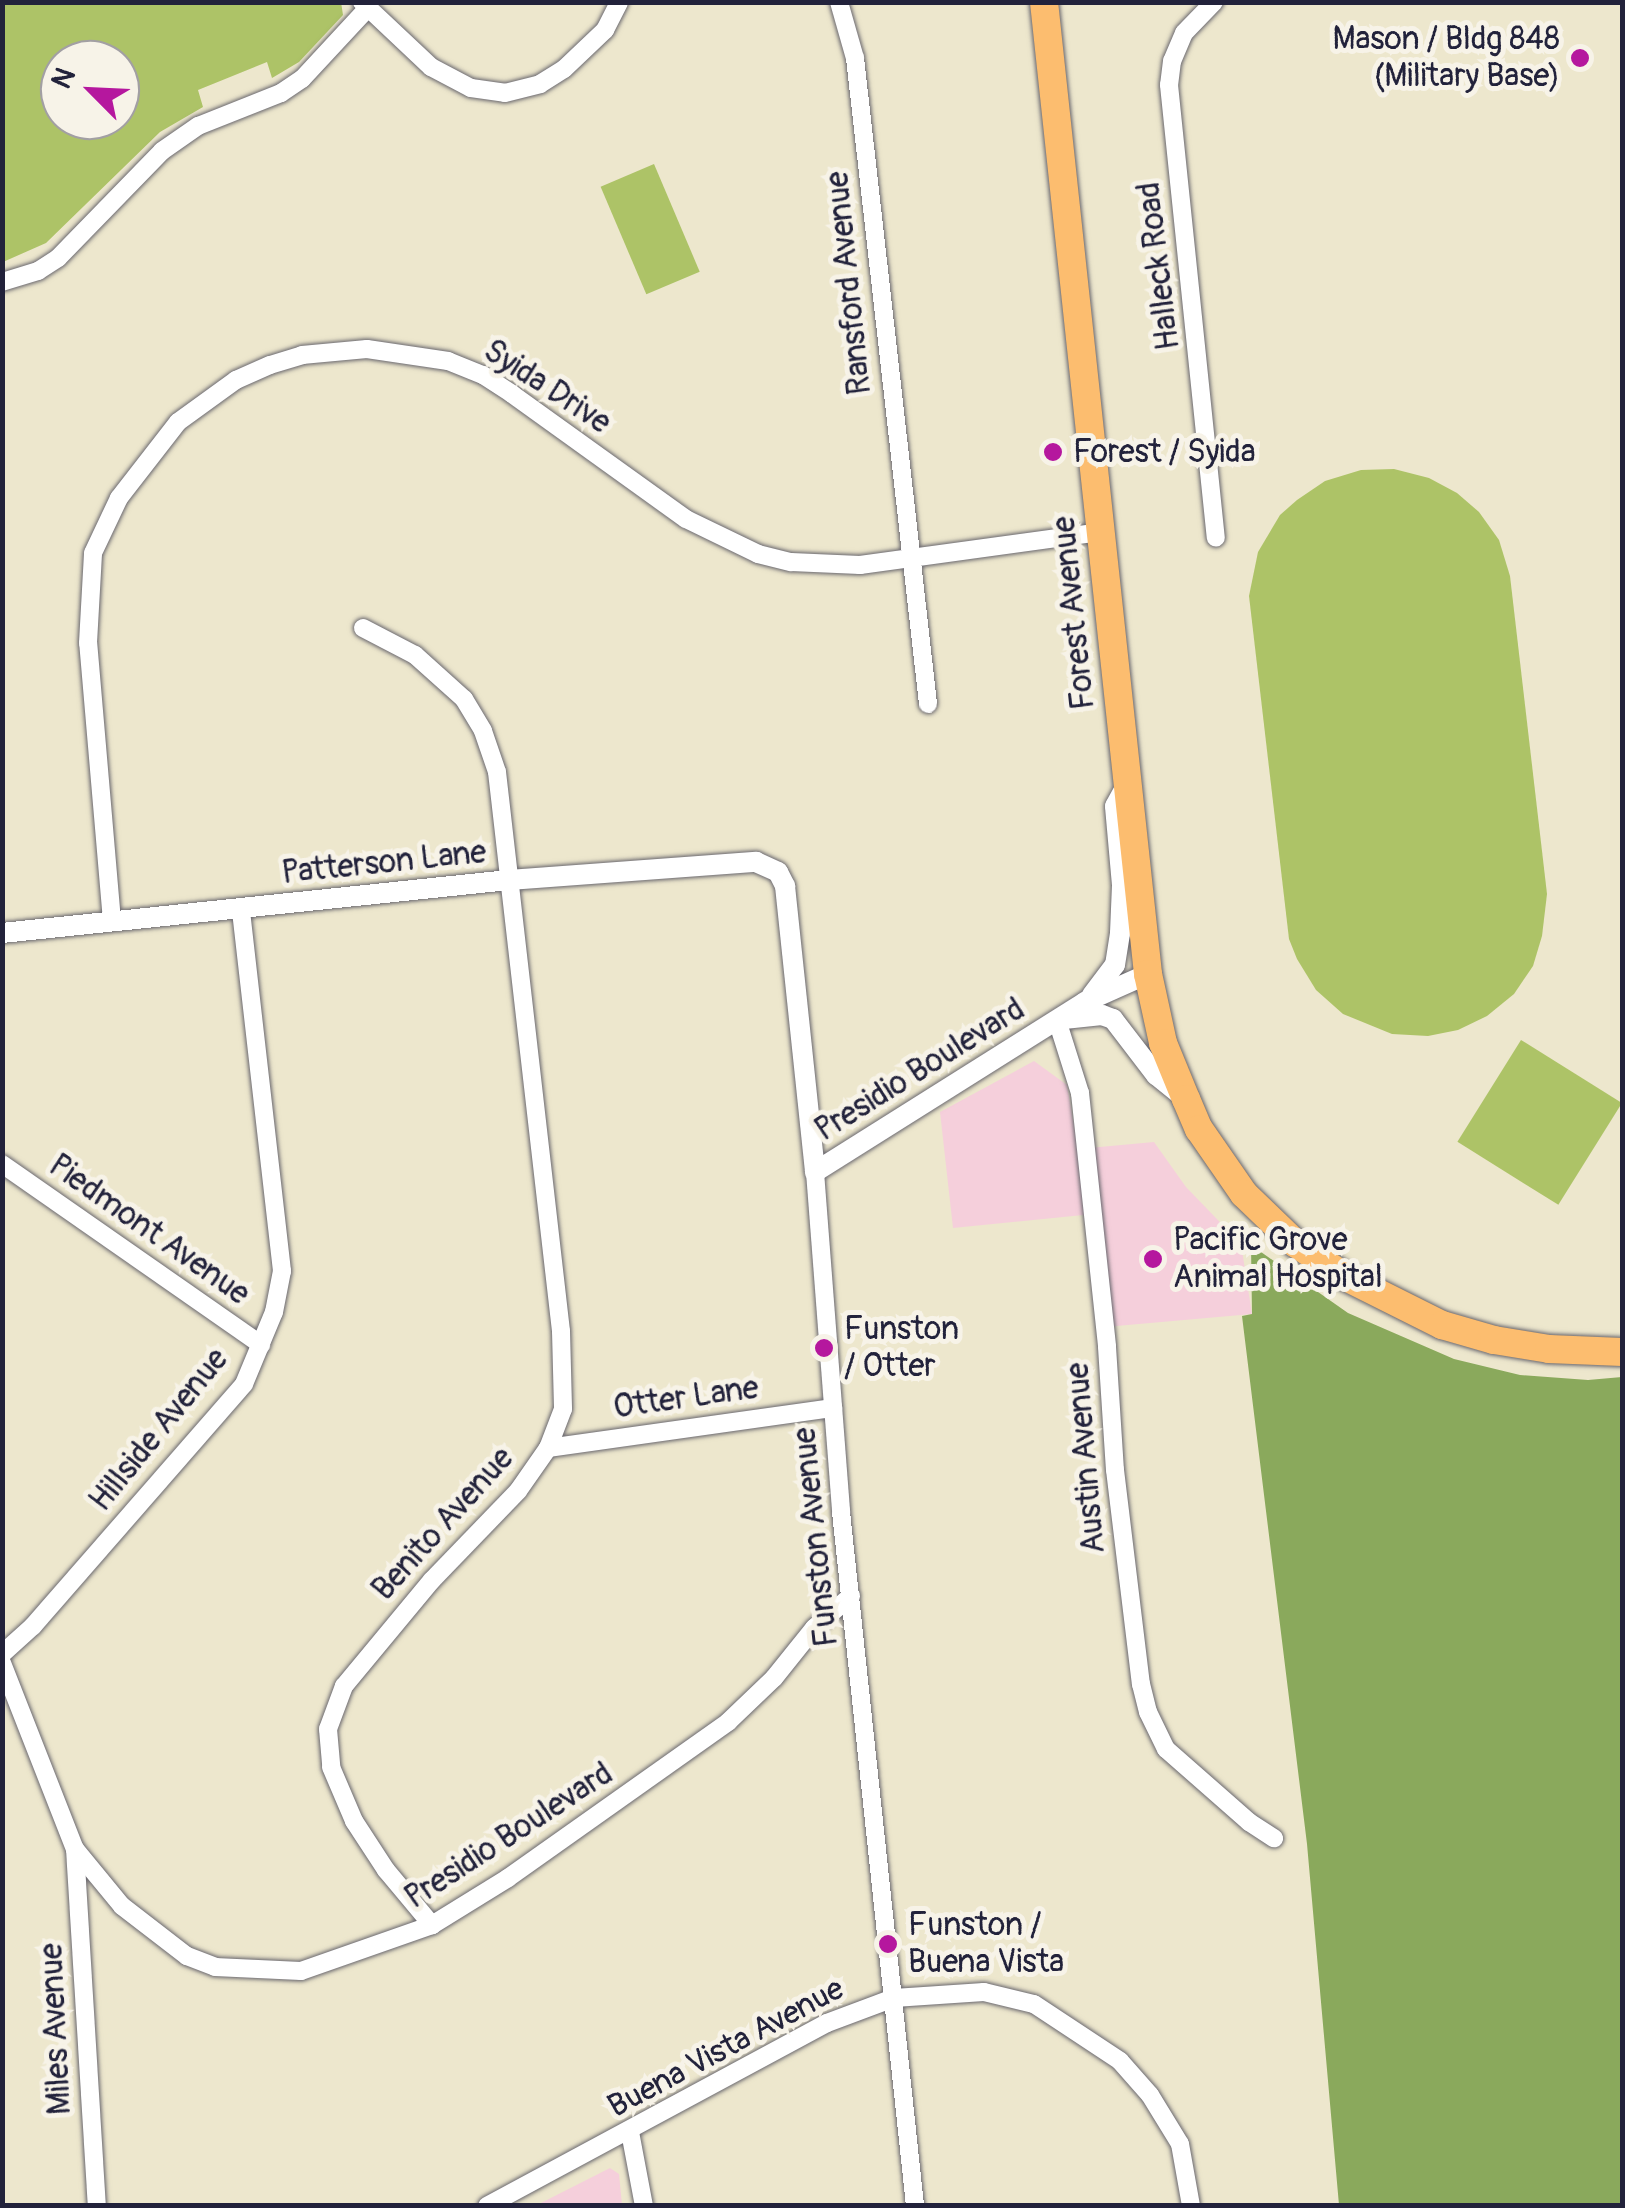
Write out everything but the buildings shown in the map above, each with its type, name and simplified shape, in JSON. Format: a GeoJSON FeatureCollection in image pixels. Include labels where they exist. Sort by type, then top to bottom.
{"type":"FeatureCollection","features":[{"type":"Feature","properties":{"kind":"main road","name":"Forest Avenue"},"geometry":{"type":"LineString","coordinates":[[1044,2],[1148,974],[1163,1043],[1186,1099],[1200,1129],[1244,1194],[1295,1243],[1344,1276],[1442,1325],[1549,1350],[1622,1352]]}},
{"type":"Feature","properties":{"kind":"street"},"geometry":{"type":"LineString","coordinates":[[2,282],[38,271],[58,258],[162,151],[198,126],[281,93],[302,79],[364,6],[407,48],[452,80],[488,93],[506,93],[540,84],[564,69],[606,30],[619,2]]}},
{"type":"Feature","properties":{"kind":"street","name":"Ransford Avenue"},"geometry":{"type":"LineString","coordinates":[[839,2],[855,58],[928,704]]}},
{"type":"Feature","properties":{"kind":"street","name":"Halleck Road"},"geometry":{"type":"LineString","coordinates":[[1214,2],[1184,33],[1172,60],[1170,85],[1216,538]]}},
{"type":"Feature","properties":{"kind":"street","name":"Syida Drive"},"geometry":{"type":"LineString","coordinates":[[112,922],[88,643],[93,553],[120,498],[151,453],[178,422],[236,380],[302,354],[367,348],[418,353],[483,375],[686,518],[732,543],[791,562],[824,567],[910,560],[1100,532]]}},
{"type":"Feature","properties":{"kind":"street","name":"Benito Avenue"},"geometry":{"type":"LineString","coordinates":[[363,628],[438,672],[464,699],[483,731],[497,772],[561,1330],[563,1409],[548,1448],[518,1491],[432,1580],[344,1686],[331,1718],[328,1750],[338,1788],[386,1870],[432,1925]]}},
{"type":"Feature","properties":{"kind":"street"},"geometry":{"type":"LineString","coordinates":[[1085,1002],[1114,965],[1122,885],[1115,806],[1128,784]]}},
{"type":"Feature","properties":{"kind":"street","name":"Patterson Lane"},"geometry":{"type":"LineString","coordinates":[[2,933],[508,880],[748,862],[772,868]]}},
{"type":"Feature","properties":{"kind":"street","name":"Funston Avenue"},"geometry":{"type":"LineString","coordinates":[[772,868],[785,886],[815,1172],[851,1596],[915,2206]]}},
{"type":"Feature","properties":{"kind":"street","name":"Hillside Avenue"},"geometry":{"type":"LineString","coordinates":[[2,1654],[33,1626],[244,1384],[274,1312],[282,1271],[241,909]]}},
{"type":"Feature","properties":{"kind":"street","name":"Presidio Boulevard"},"geometry":{"type":"LineString","coordinates":[[815,1172],[1085,1002],[1148,974]]}},
{"type":"Feature","properties":{"kind":"street","name":"Presidio Boulevard"},"geometry":{"type":"LineString","coordinates":[[1057,1020],[1102,1015],[1114,1019],[1156,1075],[1186,1099]]}},
{"type":"Feature","properties":{"kind":"street","name":"Austin Avenue"},"geometry":{"type":"LineString","coordinates":[[1057,1020],[1082,1110],[1107,1347],[1115,1470],[1140,1684],[1158,1738],[1176,1759],[1249,1822],[1274,1838]]}},
{"type":"Feature","properties":{"kind":"street","name":"Piedmont Avenue"},"geometry":{"type":"LineString","coordinates":[[2,1164],[261,1345]]}},
{"type":"Feature","properties":{"kind":"street","name":"Otter Lane"},"geometry":{"type":"LineString","coordinates":[[548,1448],[833,1408]]}},
{"type":"Feature","properties":{"kind":"street","name":"Presidio Boulevard"},"geometry":{"type":"LineString","coordinates":[[2,1663],[76,1849],[122,1906],[187,1956],[215,1966],[301,1970],[432,1925],[508,1878],[704,1741],[752,1701],[814,1628],[851,1596]]}},
{"type":"Feature","properties":{"kind":"street","name":"Miles Avenue"},"geometry":{"type":"LineString","coordinates":[[76,1849],[97,2206]]}},
{"type":"Feature","properties":{"kind":"street","name":"Buena Vista Avenue"},"geometry":{"type":"LineString","coordinates":[[487,2206],[828,2023],[894,1998],[958,1992],[1008,1996],[1034,2004],[1092,2038],[1120,2061],[1171,2125],[1187,2167],[1191,2206]]}},
{"type":"Feature","properties":{"kind":"street"},"geometry":{"type":"LineString","coordinates":[[630,2132],[644,2206]]}},
{"type":"Feature","properties":{"kind":"shaded area"},"geometry":{"type":"Polygon","coordinates":[[[1034,1061],[1067,1085],[1078,1149],[1154,1142],[1186,1187],[1241,1244],[1252,1314],[1105,1327],[1093,1214],[953,1228],[940,1112],[1034,1061]]]}},
{"type":"Feature","properties":{"kind":"shaded area"},"geometry":{"type":"Polygon","coordinates":[[[610,2168],[619,2174],[622,2205],[537,2205],[610,2168]]]}},
{"type":"Feature","properties":{"kind":"green space"},"geometry":{"type":"Polygon","coordinates":[[[341,2],[343,15],[299,62],[272,78],[267,62],[198,90],[203,107],[160,132],[46,243],[3,262],[3,3],[341,2]]]}},
{"type":"Feature","properties":{"kind":"green space"},"geometry":{"type":"Polygon","coordinates":[[[654,164],[700,272],[646,294],[601,187],[654,164]]]}},
{"type":"Feature","properties":{"kind":"green space"},"geometry":{"type":"Polygon","coordinates":[[[1394,469],[1429,478],[1457,493],[1479,512],[1499,540],[1510,576],[1547,894],[1542,936],[1533,966],[1514,994],[1487,1016],[1458,1030],[1428,1036],[1392,1034],[1343,1014],[1316,990],[1297,959],[1289,939],[1249,596],[1258,552],[1280,515],[1297,500],[1325,481],[1361,470],[1394,469]]]}},
{"type":"Feature","properties":{"kind":"green space"},"geometry":{"type":"Polygon","coordinates":[[[1521,1040],[1622,1103],[1558,1205],[1457,1142],[1521,1040]]]}},
{"type":"Feature","properties":{"kind":"green space"},"geometry":{"type":"Polygon","coordinates":[[[1251,1245],[1348,1313],[1454,1359],[1520,1375],[1588,1380],[1622,1377],[1622,2205],[1339,2205],[1307,1844],[1242,1316],[1252,1314],[1251,1245]]]}},
{"type":"Feature","properties":{"kind":"place","name":"Mason / Bldg 848 (Military Base)"},"geometry":{"type":"Point","coordinates":[1580,58]}},
{"type":"Feature","properties":{"kind":"place","name":"Forest / Syida"},"geometry":{"type":"Point","coordinates":[1053,452]}},
{"type":"Feature","properties":{"kind":"place","name":"Pacific Grove Animal Hospital"},"geometry":{"type":"Point","coordinates":[1153,1259]}},
{"type":"Feature","properties":{"kind":"place","name":"Funston / Otter"},"geometry":{"type":"Point","coordinates":[824,1348]}},
{"type":"Feature","properties":{"kind":"place","name":"Funston / Buena Vista"},"geometry":{"type":"Point","coordinates":[888,1944]}}]}
